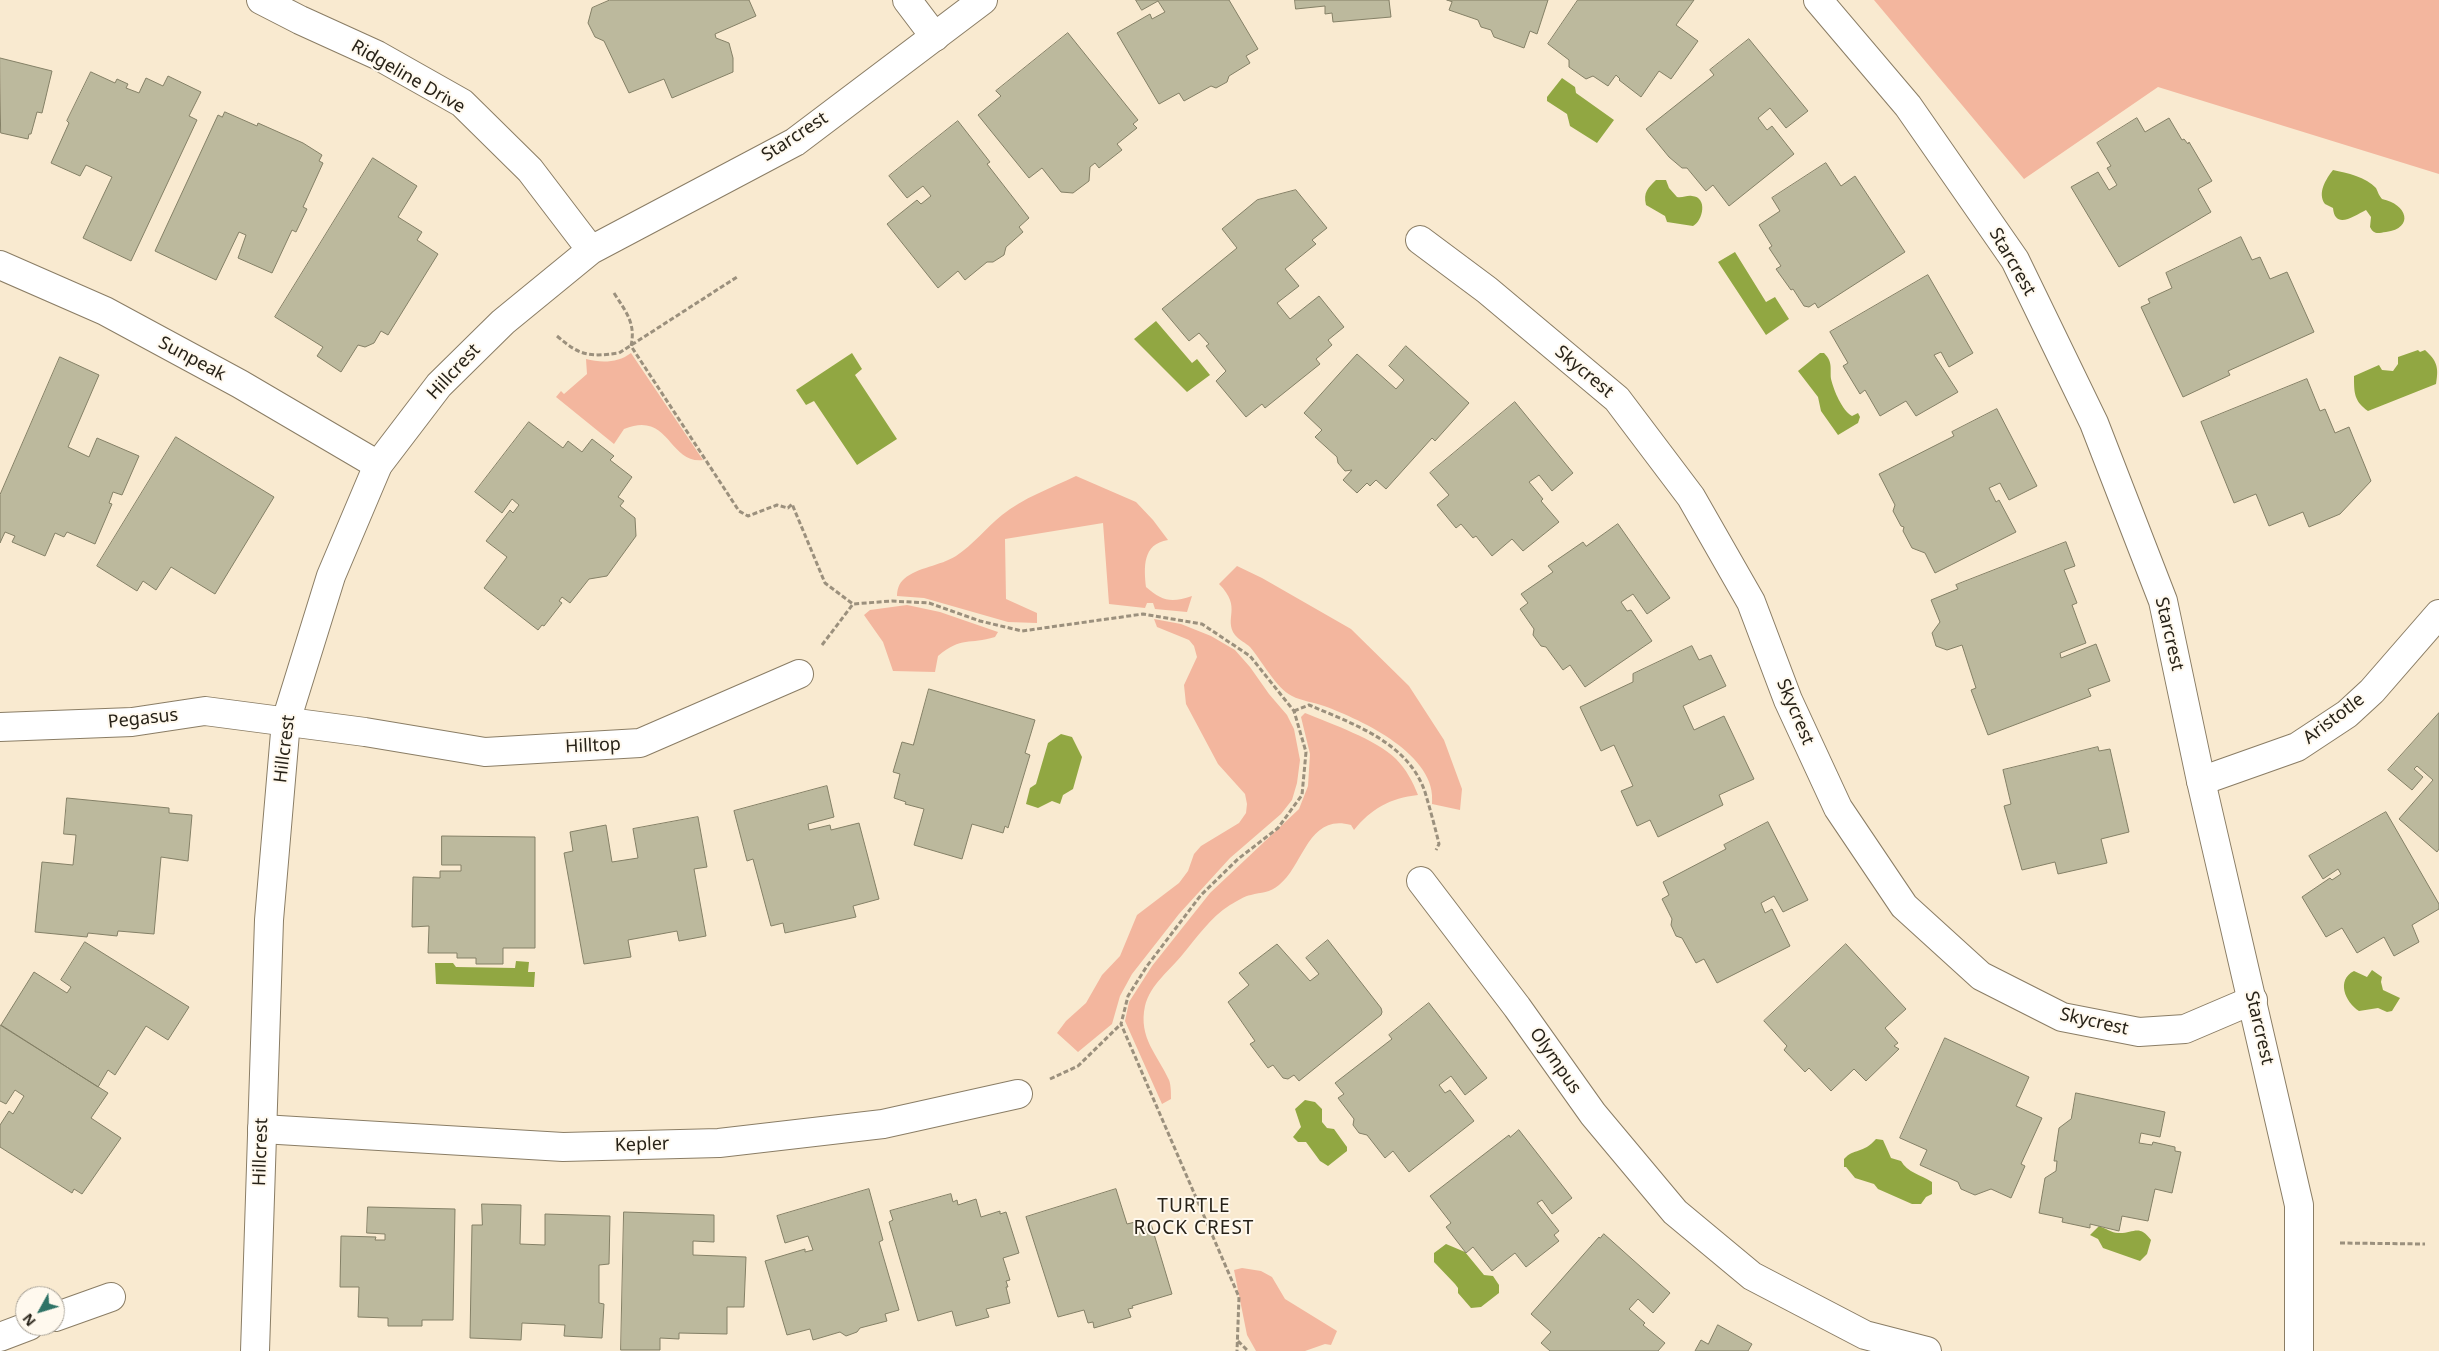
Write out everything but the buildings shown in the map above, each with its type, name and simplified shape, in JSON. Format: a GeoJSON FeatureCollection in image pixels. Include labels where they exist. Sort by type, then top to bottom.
{"type":"FeatureCollection","features":[{"type":"Feature","properties":{"kind":"street","name":"Ridgeline Drive"},"geometry":{"type":"LineString","coordinates":[[261,0],[377,55],[462,104],[530,170],[591,250]]}},
{"type":"Feature","properties":{"kind":"street"},"geometry":{"type":"LineString","coordinates":[[907,0],[936,37]]}},
{"type":"Feature","properties":{"kind":"street","name":"Starcrest"},"geometry":{"type":"LineString","coordinates":[[591,250],[795,142],[983,0]]}},
{"type":"Feature","properties":{"kind":"street","name":"Starcrest"},"geometry":{"type":"LineString","coordinates":[[1818,0],[1908,106],[2015,260],[2094,423],[2163,601],[2201,781],[2299,1204],[2299,1351]]}},
{"type":"Feature","properties":{"kind":"street","name":"Skycrest"},"geometry":{"type":"LineString","coordinates":[[1420,240],[1487,290],[1617,399],[1691,497],[1752,602],[1788,700],[1838,808],[1904,906],[1981,976],[2062,1017],[2139,1032],[2185,1029],[2252,1000]]}},
{"type":"Feature","properties":{"kind":"street","name":"Hillcrest"},"geometry":{"type":"LineString","coordinates":[[255,1351],[269,920],[286,721],[331,576],[378,465],[439,385],[503,322],[591,250]]}},
{"type":"Feature","properties":{"kind":"street","name":"Sunpeak"},"geometry":{"type":"LineString","coordinates":[[0,265],[105,311],[240,384],[378,465]]}},
{"type":"Feature","properties":{"kind":"street","name":"Aristotle"},"geometry":{"type":"LineString","coordinates":[[2201,781],[2297,747],[2347,714],[2372,691],[2439,614]]}},
{"type":"Feature","properties":{"kind":"street","name":"Hilltop"},"geometry":{"type":"LineString","coordinates":[[286,721],[485,752],[640,743],[799,674]]}},
{"type":"Feature","properties":{"kind":"street","name":"Pegasus"},"geometry":{"type":"LineString","coordinates":[[0,727],[132,722],[205,712],[286,721]]}},
{"type":"Feature","properties":{"kind":"street","name":"Olympus"},"geometry":{"type":"LineString","coordinates":[[1422,881],[1517,1007],[1593,1114],[1674,1212],[1752,1276],[1865,1335],[1928,1351]]}},
{"type":"Feature","properties":{"kind":"street","name":"Kepler"},"geometry":{"type":"LineString","coordinates":[[262,1129],[563,1147],[719,1142],[883,1124],[1018,1094]]}},
{"type":"Feature","properties":{"kind":"street"},"geometry":{"type":"LineString","coordinates":[[65,1313],[111,1297]]}},
{"type":"Feature","properties":{"kind":"street"},"geometry":{"type":"LineString","coordinates":[[0,1336],[15,1331]]}},
{"type":"Feature","properties":{"kind":"path"},"geometry":{"type":"LineString","coordinates":[[557,336],[574,350],[597,356],[620,353],[737,277]]}},
{"type":"Feature","properties":{"kind":"path"},"geometry":{"type":"LineString","coordinates":[[614,293],[630,318],[633,334],[630,346],[739,511],[748,516],[777,505],[788,508],[792,504],[825,583],[853,604],[892,601],[930,603],[980,621],[1022,631],[1143,614],[1202,624],[1250,656],[1275,690],[1294,710],[1306,752],[1302,795],[1278,828],[1238,859],[1202,894],[1147,966],[1128,996],[1121,1024],[1078,1066]]}},
{"type":"Feature","properties":{"kind":"path"},"geometry":{"type":"LineString","coordinates":[[799,674],[853,604]]}},
{"type":"Feature","properties":{"kind":"path"},"geometry":{"type":"LineString","coordinates":[[1294,710],[1309,705],[1353,725],[1392,745],[1410,764],[1424,790],[1439,844],[1422,881]]}},
{"type":"Feature","properties":{"kind":"path"},"geometry":{"type":"LineString","coordinates":[[1121,1024],[1239,1297],[1237,1351]]}},
{"type":"Feature","properties":{"kind":"path"},"geometry":{"type":"LineString","coordinates":[[2340,1242],[2425,1244]]}},
{"type":"Feature","properties":{"kind":"path"},"geometry":{"type":"LineString","coordinates":[[1237,1340],[1248,1351]]}},
{"type":"Feature","properties":{"kind":"shaded area"},"geometry":{"type":"Polygon","coordinates":[[[1874,0],[2439,0],[2439,174],[2158,87],[2024,179],[1874,0]]]}},
{"type":"Feature","properties":{"kind":"shaded area"},"geometry":{"type":"Polygon","coordinates":[[[1562,78],[1575,87],[1576,93],[1614,120],[1597,143],[1570,126],[1567,114],[1547,101],[1547,97],[1562,78]]]}},
{"type":"Feature","properties":{"kind":"shaded area"},"geometry":{"type":"Polygon","coordinates":[[[2333,170],[2356,176],[2372,184],[2382,199],[2391,202],[2402,211],[2404,221],[2401,226],[2395,230],[2375,232],[2370,227],[2371,217],[2366,210],[2346,220],[2337,218],[2334,215],[2333,208],[2325,204],[2322,195],[2325,182],[2333,170]]]}},
{"type":"Feature","properties":{"kind":"shaded area"},"geometry":{"type":"Polygon","coordinates":[[[1656,180],[1666,180],[1669,188],[1677,197],[1692,196],[1700,200],[1702,205],[1701,215],[1693,226],[1667,222],[1665,216],[1646,205],[1645,197],[1647,191],[1656,180]]]}},
{"type":"Feature","properties":{"kind":"shaded area"},"geometry":{"type":"Polygon","coordinates":[[[1735,252],[1766,302],[1775,297],[1789,319],[1766,335],[1718,262],[1735,252]]]}},
{"type":"Feature","properties":{"kind":"shaded area"},"geometry":{"type":"Polygon","coordinates":[[[1156,321],[1192,363],[1197,359],[1210,375],[1187,392],[1134,339],[1156,321]]]}},
{"type":"Feature","properties":{"kind":"shaded area"},"geometry":{"type":"Polygon","coordinates":[[[2418,350],[2420,352],[2425,350],[2435,361],[2437,369],[2436,384],[2368,411],[2360,404],[2354,387],[2354,376],[2379,365],[2382,370],[2393,371],[2398,364],[2398,357],[2418,350]]]}},
{"type":"Feature","properties":{"kind":"shaded area"},"geometry":{"type":"Polygon","coordinates":[[[631,353],[703,460],[691,459],[682,454],[660,432],[651,426],[639,425],[624,429],[614,444],[556,397],[561,391],[564,394],[587,374],[586,359],[609,361],[621,359],[631,353]]]}},
{"type":"Feature","properties":{"kind":"shaded area"},"geometry":{"type":"Polygon","coordinates":[[[852,353],[862,369],[855,375],[897,439],[857,465],[814,401],[806,405],[796,390],[852,353]]]}},
{"type":"Feature","properties":{"kind":"shaded area"},"geometry":{"type":"Polygon","coordinates":[[[1820,353],[1824,353],[1829,359],[1832,384],[1842,405],[1852,416],[1858,413],[1860,417],[1858,423],[1838,435],[1821,411],[1818,397],[1798,371],[1820,353]]]}},
{"type":"Feature","properties":{"kind":"shaded area"},"geometry":{"type":"Polygon","coordinates":[[[1076,476],[1136,502],[1153,520],[1168,540],[1153,546],[1149,552],[1145,565],[1146,587],[1162,598],[1172,600],[1192,596],[1187,612],[1155,609],[1153,603],[1147,603],[1145,608],[1109,604],[1103,523],[1005,539],[1006,599],[1037,613],[1037,623],[1008,622],[924,598],[897,596],[898,589],[904,579],[922,569],[956,556],[1010,509],[1028,498],[1076,476]]]}},
{"type":"Feature","properties":{"kind":"shaded area"},"geometry":{"type":"Polygon","coordinates":[[[1237,566],[1262,578],[1351,629],[1409,686],[1444,740],[1462,789],[1460,810],[1432,804],[1431,786],[1423,770],[1395,742],[1358,720],[1324,706],[1296,698],[1280,687],[1250,647],[1235,635],[1232,629],[1230,600],[1219,584],[1237,566]]]}},
{"type":"Feature","properties":{"kind":"shaded area"},"geometry":{"type":"Polygon","coordinates":[[[907,605],[940,612],[998,632],[995,637],[960,643],[946,650],[938,656],[935,672],[893,671],[883,642],[864,615],[870,610],[907,605]]]}},
{"type":"Feature","properties":{"kind":"shaded area"},"geometry":{"type":"Polygon","coordinates":[[[1154,619],[1181,624],[1211,636],[1235,650],[1250,667],[1287,715],[1294,729],[1300,760],[1297,783],[1292,800],[1281,814],[1230,858],[1179,914],[1132,974],[1120,996],[1112,1024],[1078,1052],[1057,1033],[1066,1021],[1086,1003],[1102,975],[1120,956],[1137,915],[1179,883],[1188,871],[1194,854],[1201,846],[1239,823],[1246,813],[1245,794],[1218,764],[1186,704],[1184,685],[1197,657],[1194,646],[1189,640],[1157,627],[1154,619]]]}},
{"type":"Feature","properties":{"kind":"shaded area"},"geometry":{"type":"Polygon","coordinates":[[[1305,713],[1353,733],[1387,752],[1406,771],[1418,795],[1390,802],[1374,810],[1354,830],[1351,825],[1337,823],[1325,826],[1308,843],[1288,876],[1276,888],[1246,897],[1223,910],[1161,978],[1151,991],[1145,1006],[1144,1028],[1150,1046],[1165,1071],[1170,1084],[1171,1099],[1162,1104],[1125,1021],[1129,1002],[1152,966],[1210,893],[1299,809],[1308,786],[1310,754],[1301,717],[1305,713]]]}},
{"type":"Feature","properties":{"kind":"shaded area"},"geometry":{"type":"Polygon","coordinates":[[[1061,734],[1072,737],[1082,757],[1073,789],[1063,795],[1060,804],[1052,801],[1038,808],[1026,804],[1030,788],[1036,784],[1048,743],[1061,734]]]}},
{"type":"Feature","properties":{"kind":"shaded area"},"geometry":{"type":"Polygon","coordinates":[[[516,961],[529,962],[528,972],[535,972],[534,987],[436,984],[435,963],[453,963],[456,967],[515,968],[516,961]]]}},
{"type":"Feature","properties":{"kind":"shaded area"},"geometry":{"type":"Polygon","coordinates":[[[2372,970],[2382,977],[2383,990],[2400,998],[2392,1011],[2387,1012],[2378,1008],[2359,1011],[2350,1002],[2344,991],[2345,980],[2348,975],[2354,971],[2367,977],[2372,970]]]}},
{"type":"Feature","properties":{"kind":"shaded area"},"geometry":{"type":"Polygon","coordinates":[[[1305,1100],[1315,1102],[1322,1109],[1322,1122],[1327,1128],[1334,1129],[1347,1147],[1347,1151],[1328,1166],[1320,1161],[1306,1142],[1298,1142],[1293,1137],[1301,1127],[1295,1109],[1305,1100]]]}},
{"type":"Feature","properties":{"kind":"shaded area"},"geometry":{"type":"Polygon","coordinates":[[[1876,1139],[1883,1140],[1891,1158],[1901,1161],[1911,1171],[1932,1182],[1932,1194],[1926,1197],[1921,1204],[1912,1204],[1878,1189],[1874,1184],[1855,1178],[1844,1167],[1844,1159],[1851,1153],[1867,1147],[1876,1139]]]}},
{"type":"Feature","properties":{"kind":"shaded area"},"geometry":{"type":"Polygon","coordinates":[[[2099,1226],[2116,1233],[2136,1230],[2143,1232],[2151,1240],[2147,1254],[2140,1261],[2103,1248],[2098,1239],[2090,1235],[2099,1226]]]}},
{"type":"Feature","properties":{"kind":"shaded area"},"geometry":{"type":"Polygon","coordinates":[[[1446,1244],[1465,1252],[1484,1275],[1493,1276],[1499,1285],[1499,1293],[1481,1307],[1471,1308],[1458,1293],[1458,1288],[1455,1284],[1434,1262],[1434,1253],[1446,1244]]]}},
{"type":"Feature","properties":{"kind":"shaded area"},"geometry":{"type":"Polygon","coordinates":[[[1242,1268],[1261,1271],[1272,1277],[1285,1299],[1337,1331],[1331,1345],[1325,1344],[1305,1351],[1256,1351],[1247,1335],[1234,1270],[1242,1268]]]}},
{"type":"Feature","properties":{"kind":"district","name":"TURTLE ROCK CREST"},"geometry":{"type":"Point","coordinates":[1194,1218]}}]}
